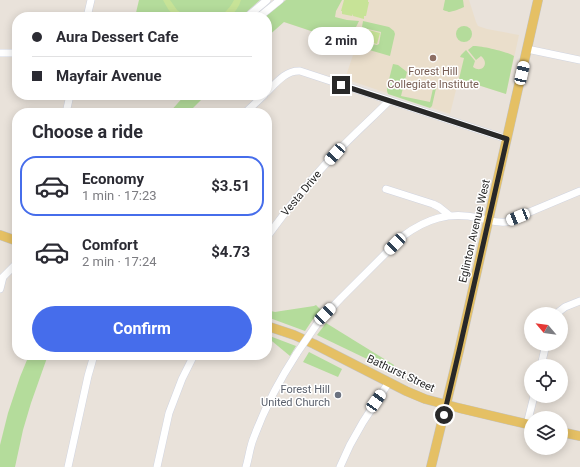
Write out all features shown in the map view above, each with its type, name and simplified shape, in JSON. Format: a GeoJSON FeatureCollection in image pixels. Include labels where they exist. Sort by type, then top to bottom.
{"type":"FeatureCollection","features":[{"type":"Feature","properties":{"kind":"main road","name":"Eglinton Avenue West"},"geometry":{"type":"LineString","coordinates":[[432,467],[538,0]]}},
{"type":"Feature","properties":{"kind":"main road"},"geometry":{"type":"LineString","coordinates":[[0,235],[12,239]]}},
{"type":"Feature","properties":{"kind":"main road","name":"Bathurst Street"},"geometry":{"type":"LineString","coordinates":[[272,328],[314,344],[425,400],[524,423]]}},
{"type":"Feature","properties":{"kind":"main road"},"geometry":{"type":"LineString","coordinates":[[568,433],[580,436]]}},
{"type":"Feature","properties":{"kind":"street"},"geometry":{"type":"LineString","coordinates":[[88,12],[91,0]]}},
{"type":"Feature","properties":{"kind":"street"},"geometry":{"type":"LineString","coordinates":[[253,12],[267,0]]}},
{"type":"Feature","properties":{"kind":"street"},"geometry":{"type":"LineString","coordinates":[[264,12],[280,0]]}},
{"type":"Feature","properties":{"kind":"street"},"geometry":{"type":"LineString","coordinates":[[527,49],[580,60]]}},
{"type":"Feature","properties":{"kind":"street"},"geometry":{"type":"LineString","coordinates":[[0,53],[12,53]]}},
{"type":"Feature","properties":{"kind":"street"},"geometry":{"type":"LineString","coordinates":[[272,88],[291,72],[295,70],[300,71],[507,139]]}},
{"type":"Feature","properties":{"kind":"street"},"geometry":{"type":"LineString","coordinates":[[250,108],[259,100]]}},
{"type":"Feature","properties":{"kind":"street","name":"Vesta Drive"},"geometry":{"type":"LineString","coordinates":[[272,230],[296,198],[318,173],[389,101]]}},
{"type":"Feature","properties":{"kind":"street"},"geometry":{"type":"LineString","coordinates":[[386,189],[433,204],[449,215]]}},
{"type":"Feature","properties":{"kind":"street"},"geometry":{"type":"LineString","coordinates":[[246,467],[253,438],[262,417],[280,380],[297,353],[319,322],[403,236],[429,221],[449,215],[462,215],[498,223],[506,222],[580,191]]}},
{"type":"Feature","properties":{"kind":"street"},"geometry":{"type":"LineString","coordinates":[[0,289],[3,276],[12,268]]}},
{"type":"Feature","properties":{"kind":"street"},"geometry":{"type":"LineString","coordinates":[[566,307],[580,301]]}},
{"type":"Feature","properties":{"kind":"street"},"geometry":{"type":"LineString","coordinates":[[68,467],[93,360]]}},
{"type":"Feature","properties":{"kind":"street"},"geometry":{"type":"LineString","coordinates":[[157,467],[169,413],[182,379],[192,360]]}},
{"type":"Feature","properties":{"kind":"street"},"geometry":{"type":"LineString","coordinates":[[340,467],[362,422],[389,382]]}},
{"type":"Feature","properties":{"kind":"shaded area","name":"Forest Hill Collegiate Institute"},"geometry":{"type":"Polygon","coordinates":[[[314,0],[469,0],[478,26],[519,35],[506,94],[459,79],[450,114],[345,79],[356,46],[284,22],[314,0]]]}},
{"type":"Feature","properties":{"kind":"green space"},"geometry":{"type":"Polygon","coordinates":[[[139,0],[260,0],[247,12],[136,12],[139,0]]]}},
{"type":"Feature","properties":{"kind":"green space"},"geometry":{"type":"Polygon","coordinates":[[[163,0],[170,0],[180,12],[171,12],[163,0]]]}},
{"type":"Feature","properties":{"kind":"green space"},"geometry":{"type":"Polygon","coordinates":[[[234,0],[241,0],[234,12],[225,12],[234,0]]]}},
{"type":"Feature","properties":{"kind":"green space"},"geometry":{"type":"Polygon","coordinates":[[[286,0],[342,0],[336,11],[335,17],[359,21],[356,27],[354,40],[377,45],[379,44],[381,32],[363,28],[363,21],[389,27],[394,31],[395,34],[390,56],[284,22],[272,33],[271,12],[286,0]]]}},
{"type":"Feature","properties":{"kind":"green space"},"geometry":{"type":"Polygon","coordinates":[[[344,0],[368,0],[369,2],[364,19],[353,16],[353,14],[352,16],[342,14],[341,11],[344,0]]]}},
{"type":"Feature","properties":{"kind":"green space"},"geometry":{"type":"Polygon","coordinates":[[[445,0],[463,0],[464,7],[450,12],[443,10],[445,0]]]}},
{"type":"Feature","properties":{"kind":"green space"},"geometry":{"type":"Polygon","coordinates":[[[461,26],[467,26],[472,31],[470,40],[467,42],[461,42],[456,37],[456,31],[461,26]]]}},
{"type":"Feature","properties":{"kind":"green space"},"geometry":{"type":"Polygon","coordinates":[[[361,28],[380,33],[377,44],[358,39],[361,28]]]}},
{"type":"Feature","properties":{"kind":"green space"},"geometry":{"type":"Polygon","coordinates":[[[473,46],[494,49],[514,56],[506,94],[459,79],[464,58],[460,57],[466,50],[475,61],[473,67],[479,69],[484,67],[484,59],[481,56],[476,60],[468,50],[473,46]]]}},
{"type":"Feature","properties":{"kind":"green space"},"geometry":{"type":"Polygon","coordinates":[[[393,64],[398,65],[407,72],[401,96],[430,102],[434,84],[437,84],[432,106],[430,108],[388,94],[387,87],[393,64]]]}},
{"type":"Feature","properties":{"kind":"green space"},"geometry":{"type":"Polygon","coordinates":[[[181,100],[201,100],[193,108],[173,108],[181,100]]]}},
{"type":"Feature","properties":{"kind":"green space"},"geometry":{"type":"Polygon","coordinates":[[[316,305],[321,310],[305,331],[272,319],[272,311],[316,305]]]}},
{"type":"Feature","properties":{"kind":"green space"},"geometry":{"type":"Polygon","coordinates":[[[326,323],[394,365],[392,371],[317,335],[326,323]]]}},
{"type":"Feature","properties":{"kind":"green space"},"geometry":{"type":"Polygon","coordinates":[[[272,337],[296,346],[290,356],[272,341],[272,337]]]}},
{"type":"Feature","properties":{"kind":"green space"},"geometry":{"type":"Polygon","coordinates":[[[309,352],[342,369],[338,377],[303,362],[309,352]]]}},
{"type":"Feature","properties":{"kind":"green space"},"geometry":{"type":"Polygon","coordinates":[[[27,360],[46,360],[23,430],[15,467],[0,467],[0,445],[8,413],[27,360]]]}},
{"type":"Feature","properties":{"kind":"place","name":"Forest Hill Collegiate Institute"},"geometry":{"type":"Point","coordinates":[433,58]}},
{"type":"Feature","properties":{"kind":"place","name":"Forest Hill United Church"},"geometry":{"type":"Point","coordinates":[338,395]}},
{"type":"Feature","properties":{"kind":"route"},"geometry":{"type":"LineString","coordinates":[[341,85],[507,139],[444,415]]}}]}
